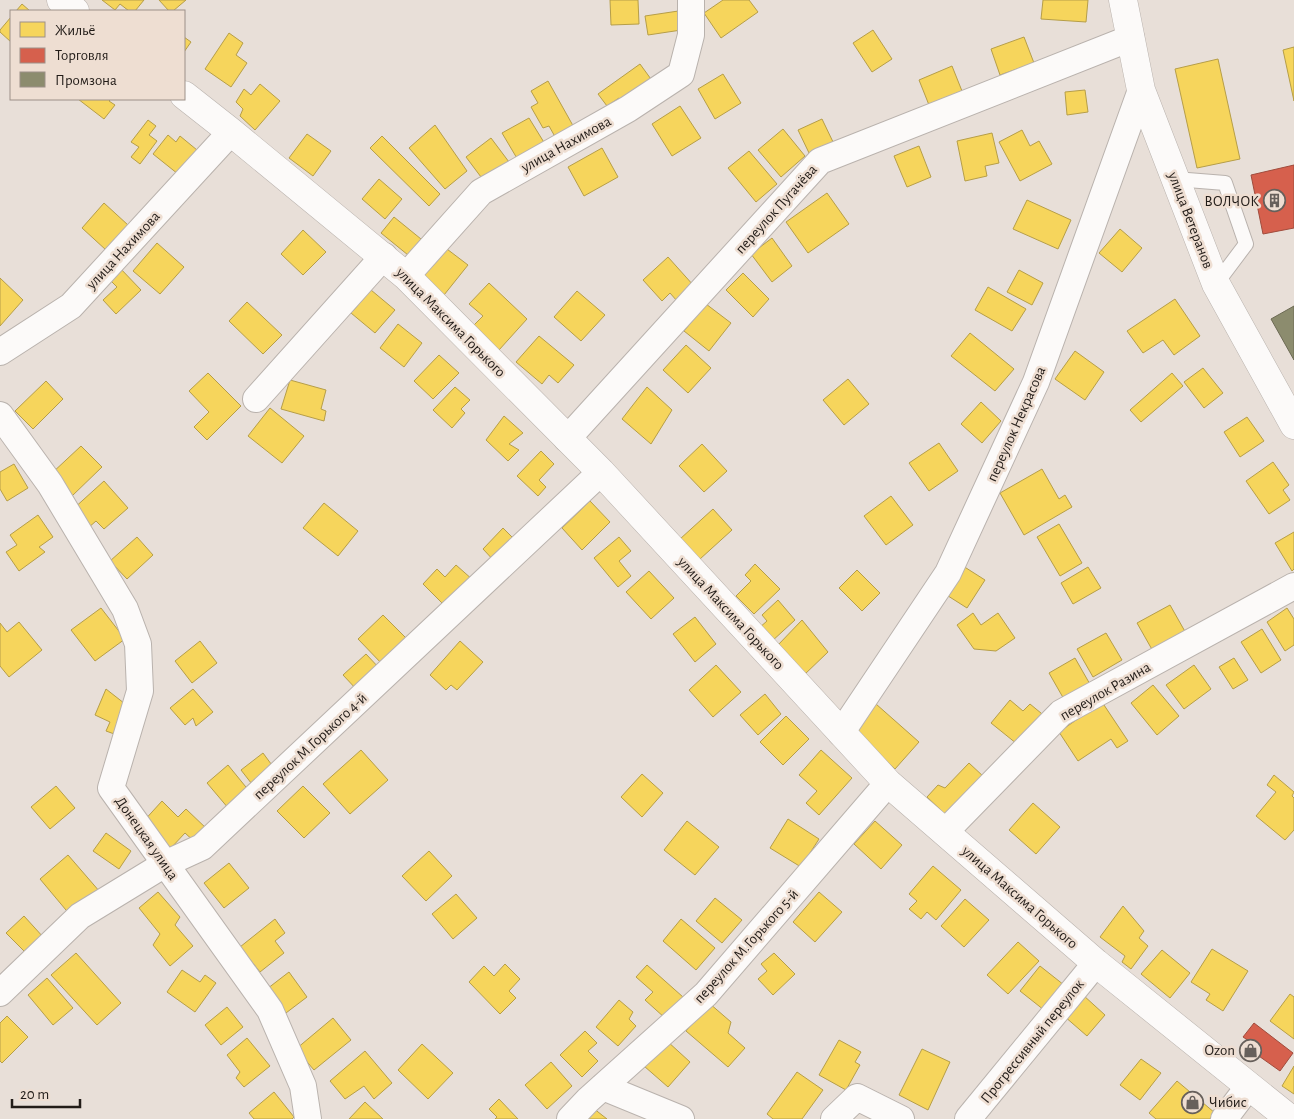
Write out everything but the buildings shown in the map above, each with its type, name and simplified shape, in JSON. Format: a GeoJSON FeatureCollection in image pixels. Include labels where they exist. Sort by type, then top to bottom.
{"type":"FeatureCollection","features":[{"type":"Feature","properties":{"kind":"street"},"geometry":{"type":"LineString","coordinates":[[61,0],[75,10]]}},
{"type":"Feature","properties":{"kind":"street","name":"улица Нахимова"},"geometry":{"type":"LineString","coordinates":[[406,276],[482,192],[628,110],[681,74],[691,35],[691,0]]}},
{"type":"Feature","properties":{"kind":"street","name":"улица Ветеранов"},"geometry":{"type":"LineString","coordinates":[[1123,0],[1141,90],[1216,284],[1294,425]]}},
{"type":"Feature","properties":{"kind":"street","name":"переулок Пугачёва"},"geometry":{"type":"LineString","coordinates":[[567,439],[820,160],[1131,38]]}},
{"type":"Feature","properties":{"kind":"street","name":"переулок Некрасова"},"geometry":{"type":"LineString","coordinates":[[841,733],[948,574],[1036,382],[1141,90]]}},
{"type":"Feature","properties":{"kind":"street","name":"улица Максима Горького"},"geometry":{"type":"LineString","coordinates":[[185,96],[384,256],[406,276],[601,472],[888,782],[1096,963],[1290,1119]]}},
{"type":"Feature","properties":{"kind":"street","name":"улица Нахимова"},"geometry":{"type":"LineString","coordinates":[[0,352],[72,306],[231,132]]}},
{"type":"Feature","properties":{"kind":"street"},"geometry":{"type":"LineString","coordinates":[[256,399],[384,256]]}},
{"type":"Feature","properties":{"kind":"street","name":"Донецкая улица"},"geometry":{"type":"LineString","coordinates":[[0,415],[50,484],[125,609],[138,644],[140,691],[111,788],[270,1010],[303,1086],[308,1119]]}},
{"type":"Feature","properties":{"kind":"street","name":"переулок М.Горького 4-й"},"geometry":{"type":"LineString","coordinates":[[0,993],[80,916],[165,864],[202,847],[601,472]]}},
{"type":"Feature","properties":{"kind":"street","name":"переулок Разина"},"geometry":{"type":"LineString","coordinates":[[944,832],[1061,713],[1294,586]]}},
{"type":"Feature","properties":{"kind":"street","name":"переулок М.Горького 5-й"},"geometry":{"type":"LineString","coordinates":[[570,1119],[706,994],[888,782]]}},
{"type":"Feature","properties":{"kind":"street","name":"Прогрессивный переулок"},"geometry":{"type":"LineString","coordinates":[[968,1119],[1096,963]]}},
{"type":"Feature","properties":{"kind":"street"},"geometry":{"type":"LineString","coordinates":[[1224,1119],[1249,1086]]}},
{"type":"Feature","properties":{"kind":"street"},"geometry":{"type":"LineString","coordinates":[[603,1087],[681,1119]]}},
{"type":"Feature","properties":{"kind":"street"},"geometry":{"type":"LineString","coordinates":[[834,1119],[857,1097],[901,1119]]}},
{"type":"Feature","properties":{"kind":"lane"},"geometry":{"type":"LineString","coordinates":[[1175,179],[1225,182],[1246,244],[1216,284]]}},
{"type":"Feature","properties":{"kind":"place","name":"ВОЛЧОК"},"geometry":{"type":"Point","coordinates":[1275,201]}},
{"type":"Feature","properties":{"kind":"place","name":"Ozon"},"geometry":{"type":"Point","coordinates":[1251,1050]}},
{"type":"Feature","properties":{"kind":"place","name":"Чибис"},"geometry":{"type":"Point","coordinates":[1193,1102]}}]}
